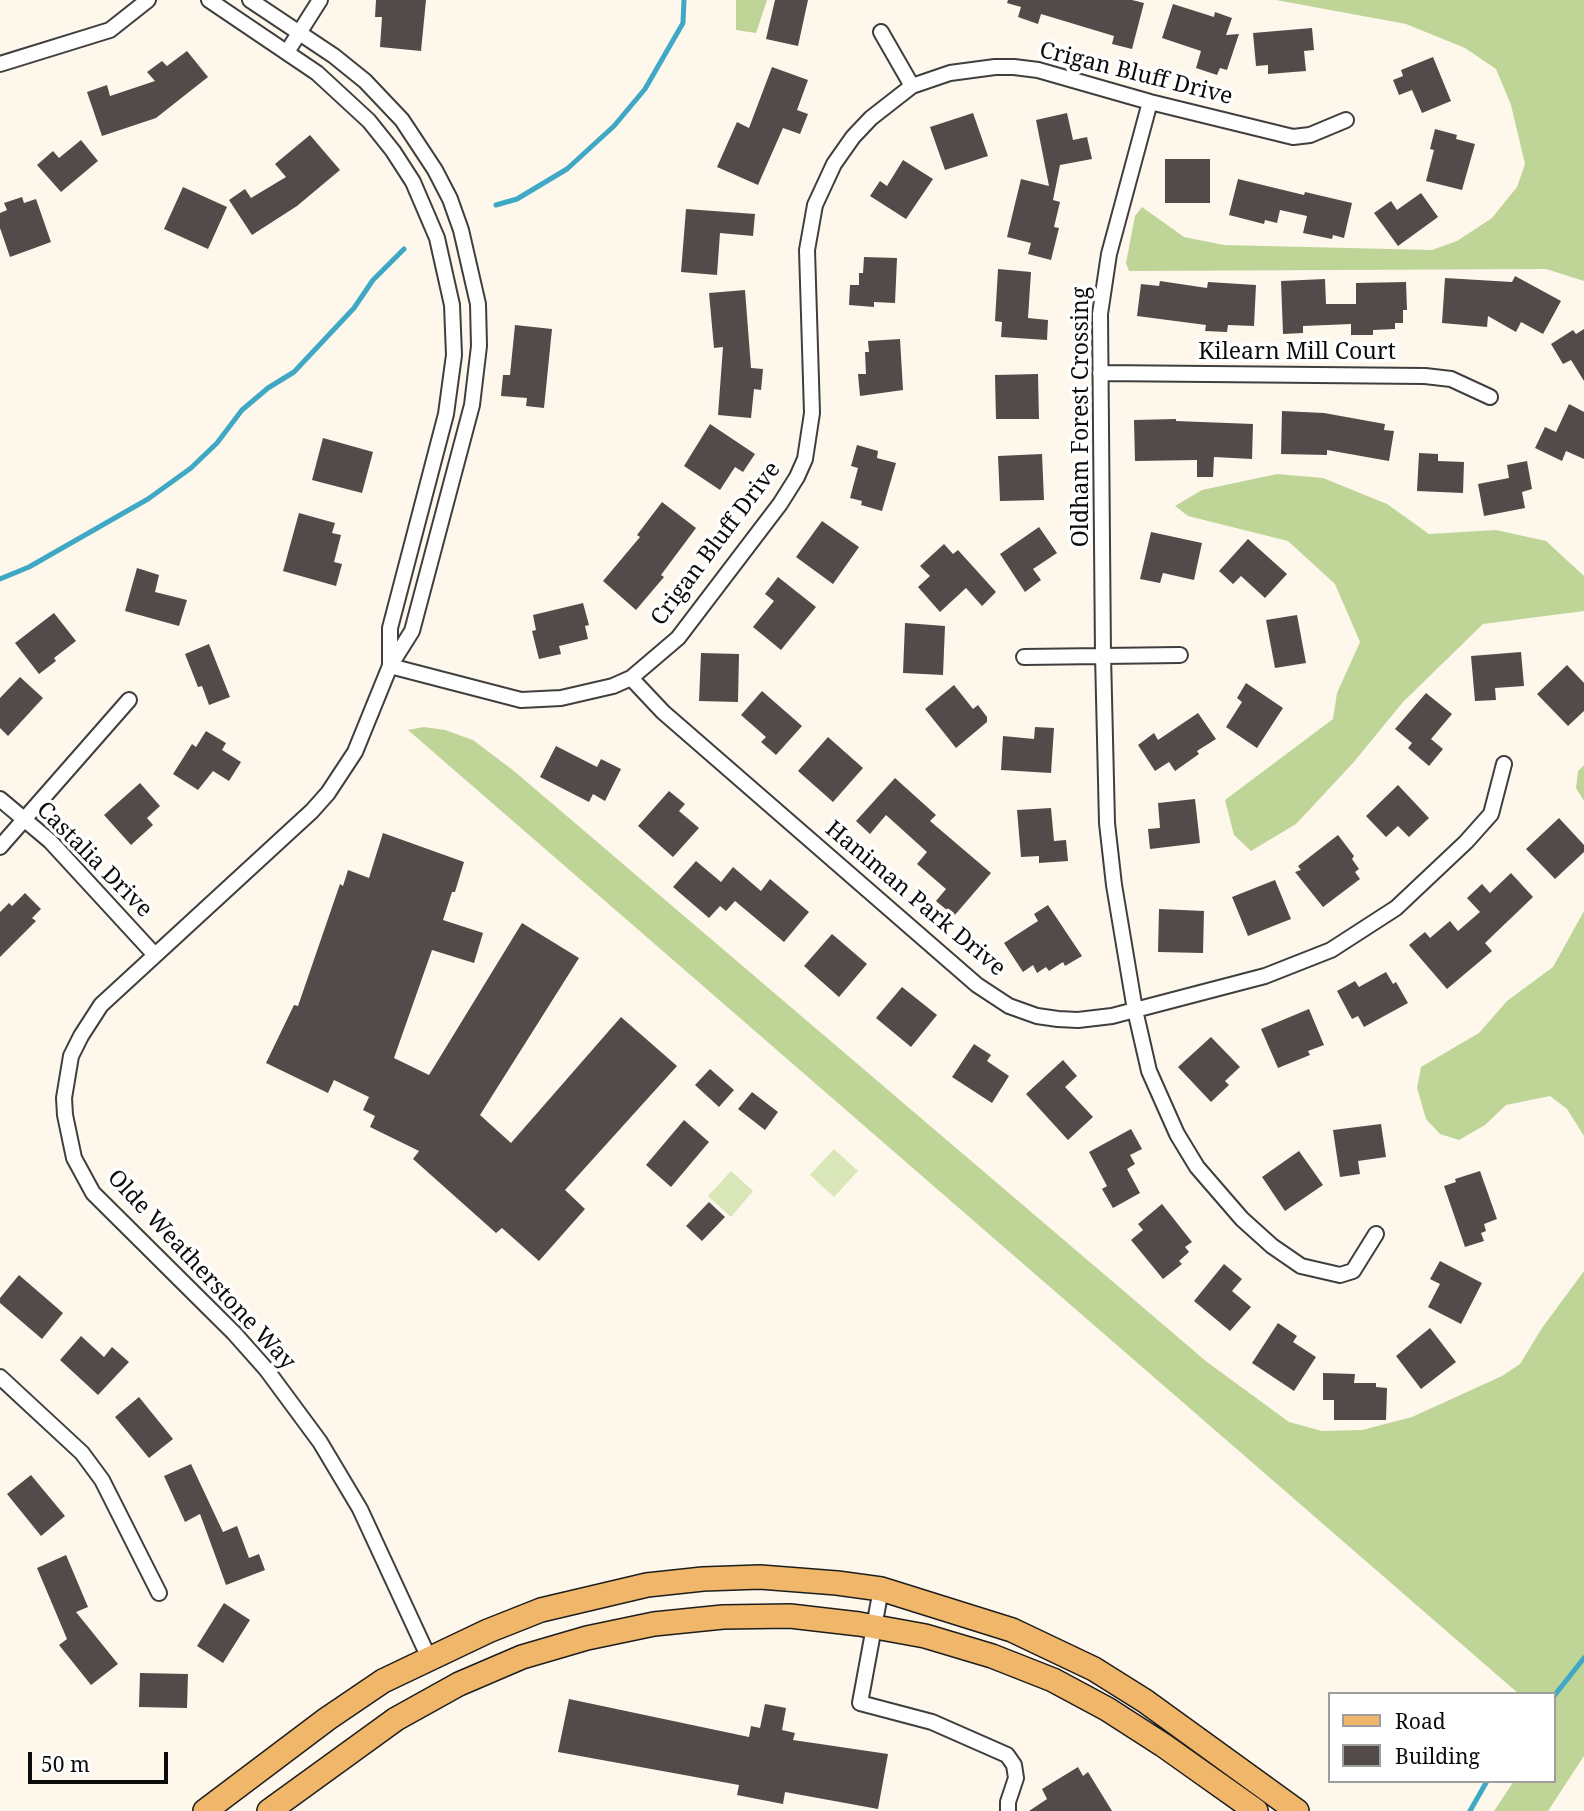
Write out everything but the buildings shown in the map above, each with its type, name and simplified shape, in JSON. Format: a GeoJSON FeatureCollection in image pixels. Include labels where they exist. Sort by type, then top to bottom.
{"type":"FeatureCollection","features":[{"type":"Feature","properties":{"kind":"main road"},"geometry":{"type":"LineString","coordinates":[[205,1811],[383,1681],[429,1658],[541,1610],[647,1585],[760,1577],[881,1589],[1012,1630],[1094,1669],[1144,1701],[1297,1811]]}},
{"type":"Feature","properties":{"kind":"main road"},"geometry":{"type":"LineString","coordinates":[[268,1811],[396,1719],[446,1691],[522,1657],[587,1637],[654,1624],[723,1617],[790,1616],[874,1626],[925,1636],[992,1656],[1053,1680],[1107,1709],[1152,1738],[1256,1811]]}},
{"type":"Feature","properties":{"kind":"main road"},"geometry":{"type":"LineString","coordinates":[[429,1658],[446,1691]]}},
{"type":"Feature","properties":{"kind":"street"},"geometry":{"type":"LineString","coordinates":[[0,64],[110,30],[148,0]]}},
{"type":"Feature","properties":{"kind":"street","name":"Olde Weatherstone Way"},"geometry":{"type":"LineString","coordinates":[[209,0],[287,52],[344,96],[369,121],[413,182],[437,238],[452,305],[454,355],[446,414],[390,628],[390,666]]}},
{"type":"Feature","properties":{"kind":"street","name":"Olde Weatherstone Way"},"geometry":{"type":"LineString","coordinates":[[250,0],[300,32],[365,81],[402,120],[445,189],[461,230],[478,304],[480,346],[472,405],[412,631],[390,666],[355,752],[328,793],[312,811],[101,1005],[72,1056],[64,1098],[67,1136],[74,1158],[102,1203],[234,1332],[266,1369],[320,1443],[359,1509],[429,1658]]}},
{"type":"Feature","properties":{"kind":"street"},"geometry":{"type":"LineString","coordinates":[[287,52],[320,0]]}},
{"type":"Feature","properties":{"kind":"street"},"geometry":{"type":"LineString","coordinates":[[881,32],[912,86]]}},
{"type":"Feature","properties":{"kind":"street","name":"Crigan Bluff Drive"},"geometry":{"type":"LineString","coordinates":[[390,666],[521,700],[561,698],[613,686],[631,678],[664,651],[690,624],[780,504],[805,459],[812,413],[807,250],[815,205],[834,164],[853,137],[871,118],[912,86],[950,73],[1014,67],[1038,70],[1150,102],[1293,137],[1310,135],[1346,120]]}},
{"type":"Feature","properties":{"kind":"street","name":"Oldham Forest Crossing"},"geometry":{"type":"LineString","coordinates":[[1150,102],[1103,284],[1100,314],[1107,823],[1114,886],[1135,1010],[1149,1071],[1177,1134],[1197,1167],[1242,1219],[1272,1246],[1301,1266],[1340,1275],[1353,1271],[1376,1234]]}},
{"type":"Feature","properties":{"kind":"street","name":"Kilearn Mill Court"},"geometry":{"type":"LineString","coordinates":[[1100,373],[1425,376],[1451,380],[1490,397]]}},
{"type":"Feature","properties":{"kind":"street"},"geometry":{"type":"LineString","coordinates":[[1024,657],[1180,655]]}},
{"type":"Feature","properties":{"kind":"street","name":"Haniman Park Drive"},"geometry":{"type":"LineString","coordinates":[[631,678],[663,712],[976,985],[1009,1006],[1037,1016],[1078,1020],[1112,1016],[1265,976],[1331,950],[1396,908],[1491,814],[1504,764]]}},
{"type":"Feature","properties":{"kind":"street"},"geometry":{"type":"LineString","coordinates":[[0,847],[129,700]]}},
{"type":"Feature","properties":{"kind":"street","name":"Castalia Drive"},"geometry":{"type":"LineString","coordinates":[[0,799],[50,841],[155,954]]}},
{"type":"Feature","properties":{"kind":"street"},"geometry":{"type":"LineString","coordinates":[[0,1377],[82,1453],[102,1480],[159,1593]]}},
{"type":"Feature","properties":{"kind":"street"},"geometry":{"type":"LineString","coordinates":[[881,1589],[860,1703],[932,1722],[1007,1755],[1014,1765],[1016,1778],[1008,1802],[1008,1811]]}},
{"type":"Feature","properties":{"kind":"green space"},"geometry":{"type":"Polygon","coordinates":[[[736,0],[767,0],[756,33],[736,30],[736,0]]]}},
{"type":"Feature","properties":{"kind":"green space"},"geometry":{"type":"Polygon","coordinates":[[[1276,0],[1584,0],[1584,281],[1546,269],[1129,271],[1126,263],[1135,216],[1142,207],[1184,237],[1224,245],[1432,250],[1457,241],[1492,218],[1517,187],[1525,164],[1511,105],[1496,69],[1465,48],[1406,24],[1276,0]]]}},
{"type":"Feature","properties":{"kind":"green space"},"geometry":{"type":"Polygon","coordinates":[[[1277,474],[1323,478],[1387,504],[1429,534],[1496,530],[1546,541],[1584,576],[1584,611],[1483,624],[1403,702],[1353,763],[1296,824],[1251,851],[1234,835],[1225,800],[1333,719],[1337,693],[1360,642],[1335,584],[1288,541],[1188,516],[1175,506],[1202,490],[1277,474]]]}},
{"type":"Feature","properties":{"kind":"green space"},"geometry":{"type":"Polygon","coordinates":[[[424,727],[445,730],[473,740],[514,771],[1207,1362],[1289,1422],[1322,1431],[1362,1430],[1412,1417],[1502,1376],[1520,1364],[1542,1328],[1584,1271],[1584,1756],[1548,1811],[1494,1811],[1513,1783],[1556,1783],[1556,1692],[1517,1692],[408,730],[424,727]]]}},
{"type":"Feature","properties":{"kind":"green space"},"geometry":{"type":"Polygon","coordinates":[[[1584,765],[1584,801],[1576,788],[1578,771],[1584,765]]]}},
{"type":"Feature","properties":{"kind":"green space"},"geometry":{"type":"Polygon","coordinates":[[[1584,911],[1584,1136],[1567,1109],[1550,1096],[1506,1105],[1485,1125],[1459,1140],[1440,1134],[1426,1119],[1417,1088],[1421,1067],[1479,1033],[1507,1001],[1553,967],[1584,911]]]}},
{"type":"Feature","properties":{"kind":"green space"},"geometry":{"type":"Polygon","coordinates":[[[834,1149],[858,1171],[834,1197],[810,1175],[834,1149]]]}},
{"type":"Feature","properties":{"kind":"green space"},"geometry":{"type":"Polygon","coordinates":[[[731,1171],[753,1191],[731,1217],[708,1196],[731,1171]]]}},
{"type":"Feature","properties":{"kind":"waterway"},"geometry":{"type":"LineString","coordinates":[[496,205],[517,199],[567,169],[614,126],[645,89],[683,23],[684,0]]}},
{"type":"Feature","properties":{"kind":"waterway"},"geometry":{"type":"LineString","coordinates":[[0,579],[29,567],[148,499],[191,468],[217,443],[242,410],[268,388],[294,372],[354,308],[373,280],[404,249]]}},
{"type":"Feature","properties":{"kind":"waterway"},"geometry":{"type":"LineString","coordinates":[[1556,1693],[1584,1658]]}},
{"type":"Feature","properties":{"kind":"waterway"},"geometry":{"type":"LineString","coordinates":[[1470,1811],[1486,1783]]}}]}
